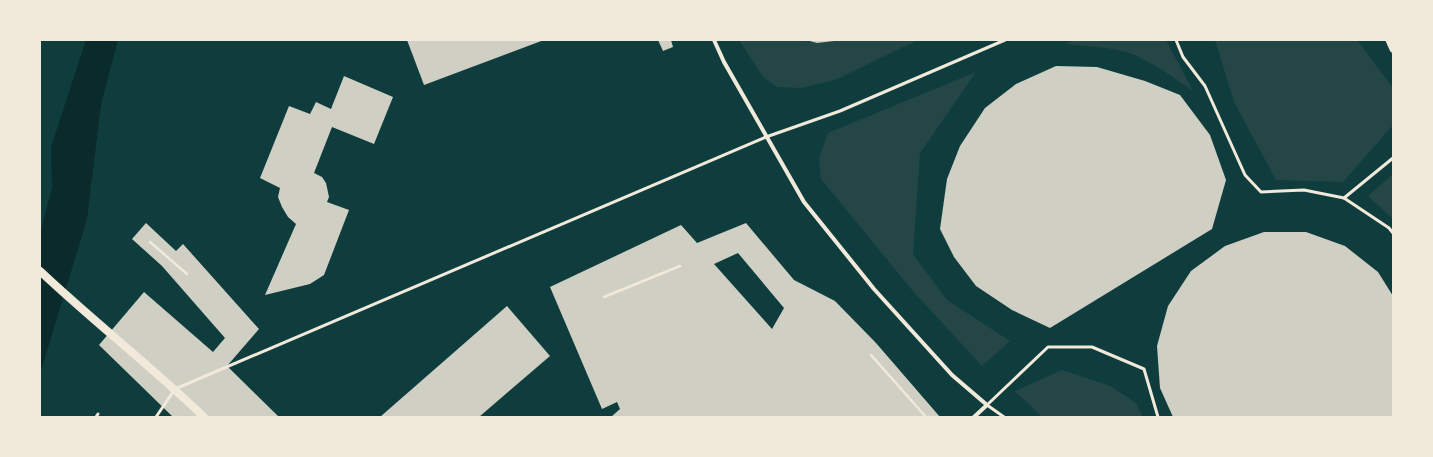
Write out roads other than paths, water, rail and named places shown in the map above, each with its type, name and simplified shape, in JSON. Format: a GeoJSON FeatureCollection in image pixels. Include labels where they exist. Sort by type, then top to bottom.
{"type":"FeatureCollection","features":[{"type":"Feature","properties":{"kind":"main road"},"geometry":{"type":"LineString","coordinates":[[40,271],[73,302],[175,389],[204,417]]}},
{"type":"Feature","properties":{"kind":"street"},"geometry":{"type":"LineString","coordinates":[[714,40],[724,62],[804,202],[874,289],[952,375],[987,405],[974,417]]}},
{"type":"Feature","properties":{"kind":"street"},"geometry":{"type":"LineString","coordinates":[[1389,40],[1393,49]]}},
{"type":"Feature","properties":{"kind":"lane"},"geometry":{"type":"LineString","coordinates":[[156,417],[175,389],[766,137],[840,111],[1005,40]]}},
{"type":"Feature","properties":{"kind":"lane"},"geometry":{"type":"LineString","coordinates":[[1176,40],[1183,57],[1205,86],[1245,175],[1261,192],[1304,190],[1344,198],[1389,228],[1393,233]]}},
{"type":"Feature","properties":{"kind":"lane"},"geometry":{"type":"LineString","coordinates":[[1344,198],[1393,158]]}},
{"type":"Feature","properties":{"kind":"lane"},"geometry":{"type":"LineString","coordinates":[[1004,417],[987,405],[1048,347],[1092,347],[1144,369],[1158,417]]}}]}
